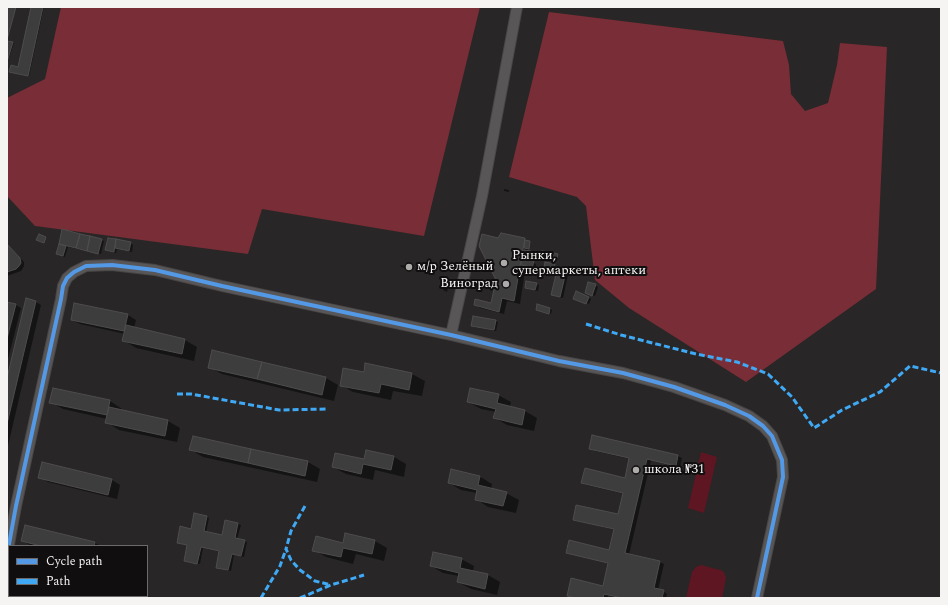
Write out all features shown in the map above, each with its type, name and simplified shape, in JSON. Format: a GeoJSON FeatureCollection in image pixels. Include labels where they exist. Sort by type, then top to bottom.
{"type":"FeatureCollection","features":[{"type":"Feature","properties":{"kind":"street"},"geometry":{"type":"LineString","coordinates":[[451,335],[482,196],[517,7]]}},
{"type":"Feature","properties":{"kind":"street"},"geometry":{"type":"LineString","coordinates":[[9,545],[63,286],[67,278],[74,272],[86,266],[112,265],[155,270],[222,286],[451,335],[559,361],[623,373],[674,387],[725,405],[748,416],[763,426],[772,436],[782,460],[783,477],[757,598]]}},
{"type":"Feature","properties":{"kind":"shaded area"},"geometry":{"type":"Polygon","coordinates":[[[61,7],[480,7],[424,236],[262,209],[248,254],[35,226],[7,196],[7,98],[45,79],[61,7]]]}},
{"type":"Feature","properties":{"kind":"shaded area"},"geometry":{"type":"Polygon","coordinates":[[[549,12],[783,41],[789,65],[791,94],[805,111],[828,103],[837,65],[840,43],[887,47],[876,289],[746,382],[629,308],[595,280],[586,206],[577,197],[509,177],[549,12]]]}},
{"type":"Feature","properties":{"kind":"shaded area"},"geometry":{"type":"Polygon","coordinates":[[[701,452],[717,457],[704,513],[688,508],[701,452]]]}},
{"type":"Feature","properties":{"kind":"shaded area"},"geometry":{"type":"Polygon","coordinates":[[[701,565],[724,572],[726,578],[722,598],[686,598],[692,572],[696,567],[701,565]]]}},
{"type":"Feature","properties":{"kind":"building"},"geometry":{"type":"Polygon","coordinates":[[[7,7],[16,7],[7,40],[7,7]]]}},
{"type":"Feature","properties":{"kind":"building"},"geometry":{"type":"Polygon","coordinates":[[[31,7],[43,7],[28,76],[9,72],[11,65],[18,67],[31,7]]]}},
{"type":"Feature","properties":{"kind":"building"},"geometry":{"type":"Polygon","coordinates":[[[7,41],[13,42],[7,62],[7,41]]]}},
{"type":"Feature","properties":{"kind":"building"},"geometry":{"type":"Polygon","coordinates":[[[62,229],[80,234],[76,248],[59,244],[62,229]]]}},
{"type":"Feature","properties":{"kind":"building","name":"Рынки, супермаркеты, аптеки"},"geometry":{"type":"Polygon","coordinates":[[[501,233],[525,238],[514,301],[502,298],[499,312],[474,305],[475,299],[491,303],[496,280],[479,246],[482,234],[498,238],[501,233]]]}},
{"type":"Feature","properties":{"kind":"building"},"geometry":{"type":"Polygon","coordinates":[[[39,234],[46,237],[44,243],[36,240],[39,234]]]}},
{"type":"Feature","properties":{"kind":"building"},"geometry":{"type":"Polygon","coordinates":[[[80,234],[90,236],[87,251],[76,248],[80,234]]]}},
{"type":"Feature","properties":{"kind":"building"},"geometry":{"type":"Polygon","coordinates":[[[90,236],[102,239],[98,254],[87,251],[90,236]]]}},
{"type":"Feature","properties":{"kind":"building"},"geometry":{"type":"Polygon","coordinates":[[[108,238],[116,239],[114,252],[105,250],[108,238]]]}},
{"type":"Feature","properties":{"kind":"building"},"geometry":{"type":"Polygon","coordinates":[[[116,239],[131,242],[129,251],[115,248],[116,239]]]}},
{"type":"Feature","properties":{"kind":"building"},"geometry":{"type":"Polygon","coordinates":[[[525,240],[530,241],[529,249],[524,248],[525,240]]]}},
{"type":"Feature","properties":{"kind":"building"},"geometry":{"type":"Polygon","coordinates":[[[7,244],[20,258],[21,263],[16,269],[7,272],[7,244]]]}},
{"type":"Feature","properties":{"kind":"building"},"geometry":{"type":"Polygon","coordinates":[[[59,244],[66,246],[63,256],[56,254],[59,244]]]}},
{"type":"Feature","properties":{"kind":"building"},"geometry":{"type":"Polygon","coordinates":[[[524,250],[531,251],[529,260],[522,259],[524,250]]]}},
{"type":"Feature","properties":{"kind":"building"},"geometry":{"type":"Polygon","coordinates":[[[542,251],[550,252],[549,257],[541,255],[542,251]]]}},
{"type":"Feature","properties":{"kind":"building"},"geometry":{"type":"Polygon","coordinates":[[[550,252],[558,254],[557,258],[549,257],[550,252]]]}},
{"type":"Feature","properties":{"kind":"building"},"geometry":{"type":"Polygon","coordinates":[[[522,259],[534,261],[531,273],[525,272],[526,266],[521,265],[522,259]]]}},
{"type":"Feature","properties":{"kind":"building"},"geometry":{"type":"Polygon","coordinates":[[[545,262],[555,264],[553,271],[544,268],[545,262]]]}},
{"type":"Feature","properties":{"kind":"building"},"geometry":{"type":"Polygon","coordinates":[[[557,270],[566,272],[560,297],[551,295],[557,270]]]}},
{"type":"Feature","properties":{"kind":"building"},"geometry":{"type":"Polygon","coordinates":[[[526,281],[537,283],[535,290],[525,288],[526,281]]]}},
{"type":"Feature","properties":{"kind":"building"},"geometry":{"type":"Polygon","coordinates":[[[588,282],[596,284],[592,296],[585,293],[588,282]]]}},
{"type":"Feature","properties":{"kind":"building"},"geometry":{"type":"Polygon","coordinates":[[[576,291],[589,297],[586,304],[573,299],[576,291]]]}},
{"type":"Feature","properties":{"kind":"building"},"geometry":{"type":"Polygon","coordinates":[[[26,298],[36,301],[7,424],[7,378],[26,298]]]}},
{"type":"Feature","properties":{"kind":"building"},"geometry":{"type":"Polygon","coordinates":[[[7,302],[16,304],[7,338],[7,302]]]}},
{"type":"Feature","properties":{"kind":"building"},"geometry":{"type":"Polygon","coordinates":[[[74,303],[128,314],[124,331],[71,320],[74,303]]]}},
{"type":"Feature","properties":{"kind":"building"},"geometry":{"type":"Polygon","coordinates":[[[537,304],[550,308],[549,314],[536,310],[537,304]]]}},
{"type":"Feature","properties":{"kind":"building"},"geometry":{"type":"Polygon","coordinates":[[[473,316],[496,320],[494,330],[471,326],[473,316]]]}},
{"type":"Feature","properties":{"kind":"building"},"geometry":{"type":"Polygon","coordinates":[[[126,325],[185,339],[182,354],[122,341],[126,325]]]}},
{"type":"Feature","properties":{"kind":"building"},"geometry":{"type":"Polygon","coordinates":[[[212,350],[262,362],[257,379],[208,368],[212,350]]]}},
{"type":"Feature","properties":{"kind":"building"},"geometry":{"type":"Polygon","coordinates":[[[262,362],[326,377],[322,395],[257,379],[262,362]]]}},
{"type":"Feature","properties":{"kind":"building"},"geometry":{"type":"Polygon","coordinates":[[[365,363],[412,373],[409,390],[381,384],[379,393],[340,386],[343,368],[364,372],[365,363]]]}},
{"type":"Feature","properties":{"kind":"building"},"geometry":{"type":"Polygon","coordinates":[[[53,388],[110,400],[107,415],[49,403],[53,388]]]}},
{"type":"Feature","properties":{"kind":"building"},"geometry":{"type":"Polygon","coordinates":[[[470,388],[499,394],[497,403],[525,410],[522,425],[493,418],[496,409],[467,402],[470,388]]]}},
{"type":"Feature","properties":{"kind":"building"},"geometry":{"type":"Polygon","coordinates":[[[109,407],[168,420],[165,436],[105,423],[109,407]]]}},
{"type":"Feature","properties":{"kind":"building"},"geometry":{"type":"Polygon","coordinates":[[[592,435],[678,455],[676,466],[647,459],[625,553],[660,561],[654,588],[664,590],[662,598],[622,598],[604,594],[603,598],[575,598],[567,596],[571,578],[603,586],[608,563],[566,553],[569,540],[609,550],[614,529],[573,520],[576,505],[618,514],[623,493],[581,483],[585,468],[625,478],[629,458],[589,449],[592,435]]]}},
{"type":"Feature","properties":{"kind":"building"},"geometry":{"type":"Polygon","coordinates":[[[193,436],[251,449],[248,463],[189,450],[193,436]]]}},
{"type":"Feature","properties":{"kind":"building"},"geometry":{"type":"Polygon","coordinates":[[[251,449],[308,461],[305,476],[248,463],[251,449]]]}},
{"type":"Feature","properties":{"kind":"building"},"geometry":{"type":"Polygon","coordinates":[[[366,450],[394,456],[391,470],[363,464],[361,474],[332,467],[335,453],[364,459],[366,450]]]}},
{"type":"Feature","properties":{"kind":"building"},"geometry":{"type":"Polygon","coordinates":[[[42,462],[112,479],[108,495],[38,478],[42,462]]]}},
{"type":"Feature","properties":{"kind":"building"},"geometry":{"type":"Polygon","coordinates":[[[451,469],[480,476],[478,485],[507,492],[503,506],[475,500],[477,490],[448,483],[451,469]]]}},
{"type":"Feature","properties":{"kind":"building"},"geometry":{"type":"Polygon","coordinates":[[[194,513],[207,516],[204,531],[222,535],[225,520],[238,523],[235,538],[245,540],[241,556],[232,554],[228,570],[216,568],[219,551],[201,547],[197,564],[184,561],[187,545],[177,543],[180,526],[191,529],[194,513]]]}},
{"type":"Feature","properties":{"kind":"building"},"geometry":{"type":"Polygon","coordinates":[[[25,525],[95,542],[94,545],[37,545],[21,541],[25,525]]]}},
{"type":"Feature","properties":{"kind":"building"},"geometry":{"type":"Polygon","coordinates":[[[345,533],[375,540],[372,554],[343,548],[341,557],[312,551],[316,536],[343,543],[345,533]]]}},
{"type":"Feature","properties":{"kind":"building"},"geometry":{"type":"Polygon","coordinates":[[[433,552],[462,558],[460,568],[488,574],[485,589],[457,582],[459,573],[430,566],[433,552]]]}},
{"type":"Feature","properties":{"kind":"building"},"geometry":{"type":"Polygon","coordinates":[[[68,597],[73,598],[9,598],[68,597]]]}},
{"type":"Feature","properties":{"kind":"marked path"},"geometry":{"type":"LineString","coordinates":[[586,324],[621,335],[696,354],[737,362],[768,374],[792,397],[814,428],[842,410],[880,392],[910,366],[941,373]]}},
{"type":"Feature","properties":{"kind":"marked path"},"geometry":{"type":"LineString","coordinates":[[177,394],[191,394],[279,410],[327,409]]}},
{"type":"Feature","properties":{"kind":"marked path"},"geometry":{"type":"LineString","coordinates":[[305,506],[291,531],[286,549],[291,560],[300,570],[315,581],[331,585]]}},
{"type":"Feature","properties":{"kind":"marked path"},"geometry":{"type":"LineString","coordinates":[[261,598],[280,566],[286,549]]}},
{"type":"Feature","properties":{"kind":"marked path"},"geometry":{"type":"LineString","coordinates":[[300,598],[331,585],[364,575]]}},
{"type":"Feature","properties":{"kind":"cycle path"},"geometry":{"type":"LineString","coordinates":[[9,545],[63,286],[67,278],[74,272],[86,266],[112,265],[155,270],[222,286],[451,335],[559,361],[623,373],[674,387],[725,405],[749,416],[763,426],[772,436],[782,460],[783,477],[757,598]]}},
{"type":"Feature","properties":{"kind":"cycle path"},"geometry":{"type":"LineString","coordinates":[[7,555],[8,550]]}},
{"type":"Feature","properties":{"kind":"place","name":"Рынки, супермаркеты, аптеки"},"geometry":{"type":"Point","coordinates":[504,263]}},
{"type":"Feature","properties":{"kind":"place","name":"м/р Зелёный"},"geometry":{"type":"Point","coordinates":[409,267]}},
{"type":"Feature","properties":{"kind":"place","name":"Виноград"},"geometry":{"type":"Point","coordinates":[506,284]}},
{"type":"Feature","properties":{"kind":"place","name":"школа №31"},"geometry":{"type":"Point","coordinates":[636,470]}}]}
